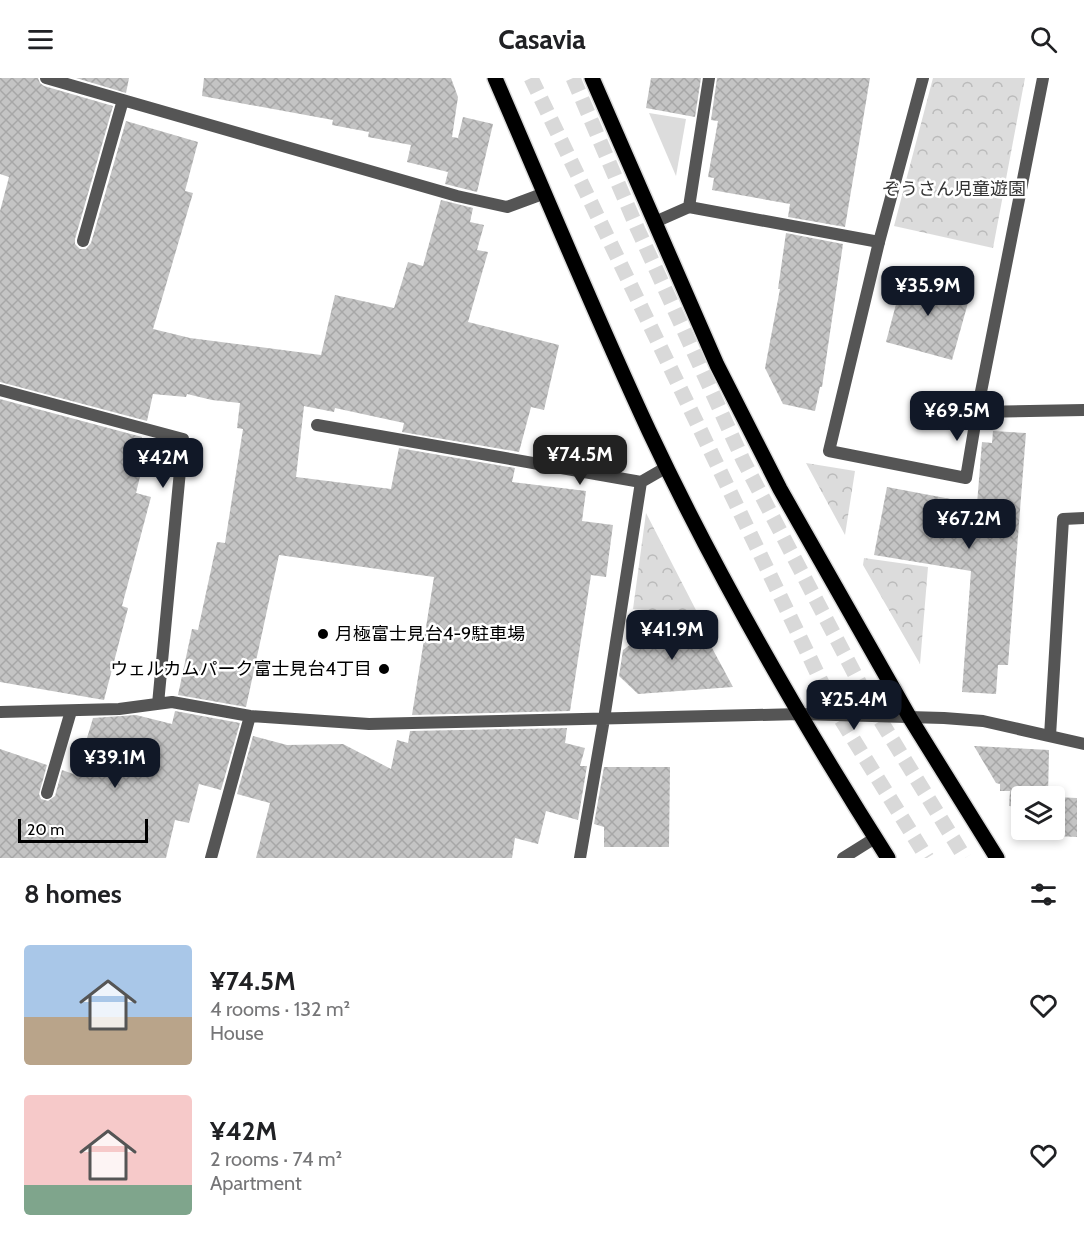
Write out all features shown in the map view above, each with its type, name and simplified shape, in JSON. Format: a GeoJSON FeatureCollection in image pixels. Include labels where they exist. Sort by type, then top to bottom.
{"type":"FeatureCollection","features":[{"type":"Feature","properties":{"kind":"main road"},"geometry":{"type":"LineString","coordinates":[[495,78],[649,431],[667,467],[721,574],[800,714],[888,858]]}},
{"type":"Feature","properties":{"kind":"main road"},"geometry":{"type":"LineString","coordinates":[[592,78],[717,365],[780,489],[910,718],[997,858]]}},
{"type":"Feature","properties":{"kind":"street"},"geometry":{"type":"LineString","coordinates":[[46,78],[457,196],[507,207],[545,194]]}},
{"type":"Feature","properties":{"kind":"street"},"geometry":{"type":"LineString","coordinates":[[689,207],[708,78]]}},
{"type":"Feature","properties":{"kind":"street"},"geometry":{"type":"LineString","coordinates":[[923,78],[879,242],[829,451],[966,478],[1043,78]]}},
{"type":"Feature","properties":{"kind":"street"},"geometry":{"type":"LineString","coordinates":[[83,241],[123,100]]}},
{"type":"Feature","properties":{"kind":"street"},"geometry":{"type":"LineString","coordinates":[[655,222],[689,207],[879,242]]}},
{"type":"Feature","properties":{"kind":"street"},"geometry":{"type":"LineString","coordinates":[[0,390],[183,439],[158,704]]}},
{"type":"Feature","properties":{"kind":"street"},"geometry":{"type":"LineString","coordinates":[[977,412],[1084,410]]}},
{"type":"Feature","properties":{"kind":"street"},"geometry":{"type":"LineString","coordinates":[[317,425],[641,482],[667,467]]}},
{"type":"Feature","properties":{"kind":"street"},"geometry":{"type":"LineString","coordinates":[[580,858],[641,482]]}},
{"type":"Feature","properties":{"kind":"street"},"geometry":{"type":"LineString","coordinates":[[1050,736],[1063,519],[1084,518]]}},
{"type":"Feature","properties":{"kind":"street"},"geometry":{"type":"LineString","coordinates":[[0,712],[118,709],[172,702],[250,716],[369,724],[800,714],[982,721],[1084,744]]}},
{"type":"Feature","properties":{"kind":"street"},"geometry":{"type":"LineString","coordinates":[[47,793],[71,711]]}},
{"type":"Feature","properties":{"kind":"street"},"geometry":{"type":"LineString","coordinates":[[211,858],[250,716]]}},
{"type":"Feature","properties":{"kind":"street"},"geometry":{"type":"LineString","coordinates":[[843,858],[875,838]]}},
{"type":"Feature","properties":{"kind":"green space","name":"ぞうさん児童遊園"},"geometry":{"type":"Polygon","coordinates":[[[933,78],[1025,78],[993,248],[894,226],[933,78]]]}},
{"type":"Feature","properties":{"kind":"green space"},"geometry":{"type":"Polygon","coordinates":[[[649,113],[686,119],[676,176],[649,113]]]}},
{"type":"Feature","properties":{"kind":"green space"},"geometry":{"type":"Polygon","coordinates":[[[806,463],[855,471],[845,535],[806,463]]]}},
{"type":"Feature","properties":{"kind":"green space"},"geometry":{"type":"Polygon","coordinates":[[[646,513],[698,614],[633,609],[646,513]]]}},
{"type":"Feature","properties":{"kind":"green space"},"geometry":{"type":"Polygon","coordinates":[[[864,558],[928,567],[920,664],[863,565],[864,558]]]}},
{"type":"Feature","properties":{"kind":"building"},"geometry":{"type":"Polygon","coordinates":[[[0,78],[38,78],[44,86],[113,106],[75,239],[75,244],[80,249],[86,249],[91,243],[126,121],[198,142],[185,191],[193,193],[153,329],[190,338],[321,355],[335,295],[394,308],[408,262],[423,266],[441,200],[473,208],[470,222],[484,225],[477,250],[488,252],[468,322],[559,345],[544,410],[531,407],[519,452],[402,432],[404,423],[335,408],[334,412],[304,406],[296,477],[391,489],[399,448],[515,468],[512,482],[586,491],[582,521],[613,525],[606,577],[591,575],[570,711],[412,715],[434,577],[279,555],[246,707],[178,695],[192,629],[198,630],[217,542],[225,543],[243,429],[237,428],[240,403],[187,394],[186,397],[153,394],[147,421],[0,382],[0,211],[9,177],[0,174],[0,78]]]}},
{"type":"Feature","properties":{"kind":"building"},"geometry":{"type":"Polygon","coordinates":[[[76,78],[129,78],[126,93],[76,78]]]}},
{"type":"Feature","properties":{"kind":"building"},"geometry":{"type":"Polygon","coordinates":[[[204,78],[451,78],[458,97],[452,137],[458,138],[463,117],[493,124],[477,192],[445,184],[448,172],[407,162],[411,145],[368,137],[369,132],[332,125],[333,120],[202,96],[204,78]]]}},
{"type":"Feature","properties":{"kind":"building"},"geometry":{"type":"Polygon","coordinates":[[[651,78],[701,78],[695,117],[646,108],[651,78]]]}},
{"type":"Feature","properties":{"kind":"building"},"geometry":{"type":"Polygon","coordinates":[[[717,78],[870,78],[845,227],[788,217],[790,204],[712,190],[714,178],[708,177],[718,121],[711,120],[717,78]]]}},
{"type":"Feature","properties":{"kind":"building"},"geometry":{"type":"Polygon","coordinates":[[[786,233],[843,244],[822,387],[820,387],[815,411],[783,404],[765,368],[780,289],[778,289],[786,233]]]}},
{"type":"Feature","properties":{"kind":"building"},"geometry":{"type":"Polygon","coordinates":[[[904,274],[971,292],[952,360],[886,342],[904,274]]]}},
{"type":"Feature","properties":{"kind":"building"},"geometry":{"type":"Polygon","coordinates":[[[0,399],[142,437],[138,454],[145,456],[136,493],[151,497],[122,606],[128,608],[104,700],[0,682],[0,399]]]}},
{"type":"Feature","properties":{"kind":"building"},"geometry":{"type":"Polygon","coordinates":[[[993,431],[1026,433],[1008,665],[998,665],[996,694],[962,692],[971,571],[874,555],[887,487],[977,504],[982,442],[992,443],[993,431]]]}},
{"type":"Feature","properties":{"kind":"building"},"geometry":{"type":"Polygon","coordinates":[[[683,621],[704,633],[733,687],[638,694],[619,676],[623,650],[661,622],[683,621]]]}},
{"type":"Feature","properties":{"kind":"building"},"geometry":{"type":"Polygon","coordinates":[[[175,711],[240,723],[221,790],[199,784],[189,823],[175,820],[166,858],[0,858],[0,749],[47,765],[39,794],[41,799],[48,801],[55,796],[62,770],[76,775],[93,718],[136,715],[172,724],[175,711]]]}},
{"type":"Feature","properties":{"kind":"building"},"geometry":{"type":"Polygon","coordinates":[[[567,728],[565,743],[585,748],[580,766],[587,766],[578,820],[546,811],[538,844],[515,838],[512,858],[256,858],[270,803],[237,794],[253,736],[287,745],[343,744],[391,769],[397,740],[408,743],[410,731],[567,728]]]}},
{"type":"Feature","properties":{"kind":"building"},"geometry":{"type":"Polygon","coordinates":[[[974,746],[1049,750],[1048,786],[1011,786],[1011,806],[1009,806],[1010,791],[1000,791],[1000,784],[996,783],[974,746]]]}},
{"type":"Feature","properties":{"kind":"building"},"geometry":{"type":"Polygon","coordinates":[[[604,767],[670,767],[669,847],[604,847],[604,827],[594,824],[604,767]]]}},
{"type":"Feature","properties":{"kind":"building"},"geometry":{"type":"Polygon","coordinates":[[[1065,797],[1077,798],[1077,837],[1065,836],[1065,797]]]}},
{"type":"Feature","properties":{"kind":"tunnel"},"geometry":{"type":"LineString","coordinates":[[531,78],[834,708],[927,858]]}},
{"type":"Feature","properties":{"kind":"tunnel"},"geometry":{"type":"LineString","coordinates":[[573,78],[638,230],[743,460],[871,705],[965,858]]}},
{"type":"Feature","properties":{"kind":"place","name":"月極富士見台4-9駐車場"},"geometry":{"type":"Point","coordinates":[323,634]}},
{"type":"Feature","properties":{"kind":"place","name":"ウェルカムパーク富士見台4丁目"},"geometry":{"type":"Point","coordinates":[384,669]}}]}
